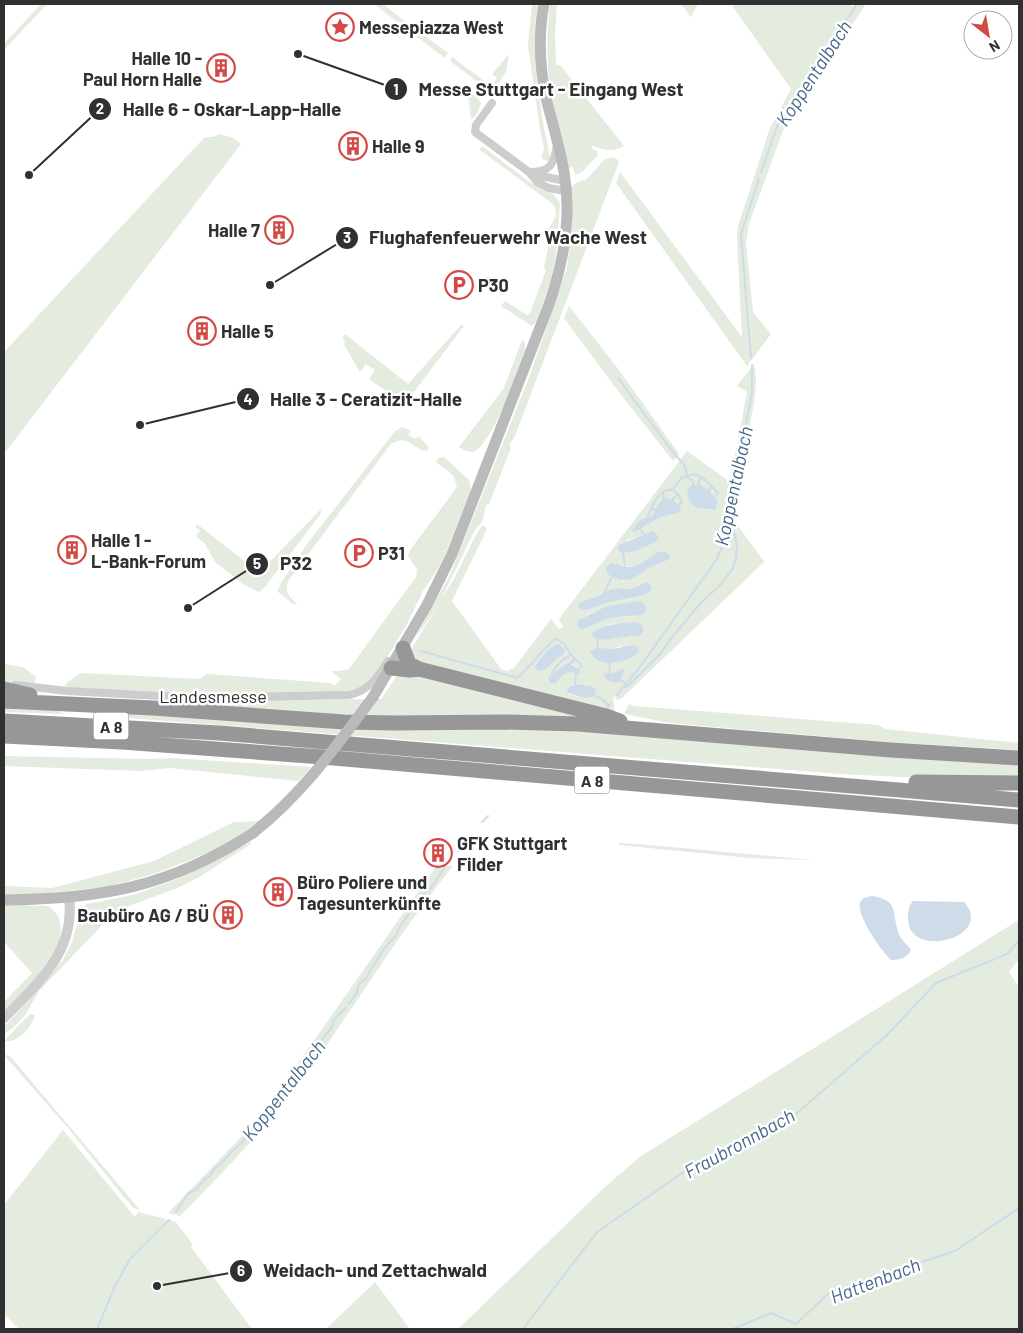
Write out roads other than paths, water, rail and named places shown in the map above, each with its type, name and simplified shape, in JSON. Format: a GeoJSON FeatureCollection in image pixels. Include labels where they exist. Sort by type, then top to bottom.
{"type":"FeatureCollection","features":[{"type":"Feature","properties":{"kind":"highway"},"geometry":{"type":"LineString","coordinates":[[403,648],[409,664],[419,669],[606,716],[640,729]]}},
{"type":"Feature","properties":{"kind":"highway"},"geometry":{"type":"LineString","coordinates":[[391,668],[419,669]]}},
{"type":"Feature","properties":{"kind":"highway"},"geometry":{"type":"LineString","coordinates":[[4,689],[56,702]]}},
{"type":"Feature","properties":{"kind":"highway"},"geometry":{"type":"LineString","coordinates":[[4,701],[56,702]]}},
{"type":"Feature","properties":{"kind":"highway","name":"A 8"},"geometry":{"type":"LineString","coordinates":[[56,702],[344,722],[529,722],[1019,758]]}},
{"type":"Feature","properties":{"kind":"highway","name":"A 8"},"geometry":{"type":"LineString","coordinates":[[4,721],[218,733],[1019,800]]}},
{"type":"Feature","properties":{"kind":"highway","name":"A 8"},"geometry":{"type":"LineString","coordinates":[[4,736],[131,742],[322,757],[1019,817]]}},
{"type":"Feature","properties":{"kind":"highway","name":"A 8"},"geometry":{"type":"LineString","coordinates":[[888,788],[908,781],[1019,783]]}},
{"type":"Feature","properties":{"kind":"main road"},"geometry":{"type":"LineString","coordinates":[[4,900],[69,898],[123,890],[168,877],[216,856],[253,833],[306,784],[331,754],[373,697],[391,668],[428,605],[452,554],[556,284],[563,250],[566,218],[565,186],[542,71],[541,48],[544,4]]}},
{"type":"Feature","properties":{"kind":"street"},"geometry":{"type":"LineString","coordinates":[[492,103],[476,124],[475,132],[529,172],[565,186]]}},
{"type":"Feature","properties":{"kind":"street"},"geometry":{"type":"LineString","coordinates":[[529,172],[541,172],[549,168],[554,161],[557,146]]}},
{"type":"Feature","properties":{"kind":"street","name":"Landesmesse"},"geometry":{"type":"LineString","coordinates":[[4,684],[67,691],[197,698],[349,695],[358,693],[373,683],[392,655],[403,648]]}},
{"type":"Feature","properties":{"kind":"street"},"geometry":{"type":"LineString","coordinates":[[4,1018],[49,969],[63,947],[69,924],[69,898]]}},
{"type":"Feature","properties":{"kind":"water"},"geometry":{"type":"Polygon","coordinates":[[[698,483],[712,494],[718,502],[715,510],[696,508],[690,501],[688,488],[698,483]]]}},
{"type":"Feature","properties":{"kind":"water"},"geometry":{"type":"Polygon","coordinates":[[[664,498],[675,502],[680,507],[681,512],[661,517],[634,532],[632,530],[640,520],[652,516],[664,498]]]}},
{"type":"Feature","properties":{"kind":"water"},"geometry":{"type":"Polygon","coordinates":[[[653,531],[658,536],[658,540],[644,547],[625,553],[620,552],[617,547],[621,544],[653,531]]]}},
{"type":"Feature","properties":{"kind":"water"},"geometry":{"type":"Polygon","coordinates":[[[662,551],[669,554],[670,559],[630,579],[620,580],[610,575],[607,571],[606,567],[611,563],[626,567],[633,566],[662,551]]]}},
{"type":"Feature","properties":{"kind":"water"},"geometry":{"type":"Polygon","coordinates":[[[646,582],[652,588],[650,592],[644,595],[609,602],[584,611],[578,607],[580,602],[599,596],[609,590],[617,588],[630,589],[646,582]]]}},
{"type":"Feature","properties":{"kind":"water"},"geometry":{"type":"Polygon","coordinates":[[[641,601],[646,607],[646,612],[641,615],[609,618],[582,630],[577,626],[578,620],[605,607],[641,601]]]}},
{"type":"Feature","properties":{"kind":"water"},"geometry":{"type":"Polygon","coordinates":[[[618,623],[640,623],[643,627],[641,635],[603,640],[592,636],[593,632],[603,627],[618,623]]]}},
{"type":"Feature","properties":{"kind":"water"},"geometry":{"type":"Polygon","coordinates":[[[558,644],[565,650],[564,654],[543,670],[537,670],[535,666],[539,660],[548,650],[558,644]]]}},
{"type":"Feature","properties":{"kind":"water"},"geometry":{"type":"Polygon","coordinates":[[[634,645],[638,647],[639,652],[628,659],[613,663],[593,657],[590,651],[597,648],[612,649],[634,645]]]}},
{"type":"Feature","properties":{"kind":"water"},"geometry":{"type":"Polygon","coordinates":[[[569,663],[579,669],[581,673],[576,674],[572,672],[563,675],[555,684],[550,683],[548,678],[569,663]]]}},
{"type":"Feature","properties":{"kind":"water"},"geometry":{"type":"Polygon","coordinates":[[[625,669],[617,683],[610,682],[605,678],[604,673],[612,674],[625,669]]]}},
{"type":"Feature","properties":{"kind":"water"},"geometry":{"type":"Polygon","coordinates":[[[580,684],[593,687],[596,691],[594,696],[584,698],[568,693],[567,689],[570,686],[580,684]]]}},
{"type":"Feature","properties":{"kind":"water"},"geometry":{"type":"Polygon","coordinates":[[[872,896],[881,898],[891,904],[900,936],[911,950],[903,958],[891,960],[881,949],[865,922],[861,913],[861,901],[872,896]]]}},
{"type":"Feature","properties":{"kind":"water"},"geometry":{"type":"Polygon","coordinates":[[[913,901],[964,902],[971,915],[969,925],[961,934],[948,939],[935,941],[922,939],[912,932],[908,919],[910,905],[913,901]]]}},
{"type":"Feature","properties":{"kind":"waterway","name":"Koppentalbach"},"geometry":{"type":"LineString","coordinates":[[761,172],[778,124],[857,4]]}},
{"type":"Feature","properties":{"kind":"waterway","name":"Koppentalbach"},"geometry":{"type":"LineString","coordinates":[[751,358],[741,234],[759,179]]}},
{"type":"Feature","properties":{"kind":"waterway","name":"Koppentalbach"},"geometry":{"type":"LineString","coordinates":[[617,695],[640,667],[717,559],[724,542],[752,392],[752,365]]}},
{"type":"Feature","properties":{"kind":"waterway"},"geometry":{"type":"LineString","coordinates":[[618,378],[685,466],[687,477],[692,480],[694,486]]}},
{"type":"Feature","properties":{"kind":"waterway"},"geometry":{"type":"LineString","coordinates":[[647,519],[659,495],[668,490],[673,490],[681,478],[694,474],[702,477],[718,493],[715,496]]}},
{"type":"Feature","properties":{"kind":"waterway"},"geometry":{"type":"LineString","coordinates":[[698,483],[702,477]]}},
{"type":"Feature","properties":{"kind":"waterway"},"geometry":{"type":"LineString","coordinates":[[707,492],[712,487]]}},
{"type":"Feature","properties":{"kind":"waterway"},"geometry":{"type":"LineString","coordinates":[[672,500],[678,494],[673,490]]}},
{"type":"Feature","properties":{"kind":"waterway"},"geometry":{"type":"LineString","coordinates":[[663,492],[664,498]]}},
{"type":"Feature","properties":{"kind":"waterway"},"geometry":{"type":"LineString","coordinates":[[678,494],[682,502],[678,505]]}},
{"type":"Feature","properties":{"kind":"waterway"},"geometry":{"type":"LineString","coordinates":[[651,508],[655,510]]}},
{"type":"Feature","properties":{"kind":"waterway"},"geometry":{"type":"LineString","coordinates":[[625,687],[662,652],[668,642],[700,604],[721,584],[733,568],[737,547],[735,535],[728,520]]}},
{"type":"Feature","properties":{"kind":"waterway"},"geometry":{"type":"LineString","coordinates":[[641,527],[640,529],[645,535]]}},
{"type":"Feature","properties":{"kind":"waterway"},"geometry":{"type":"LineString","coordinates":[[623,552],[625,567]]}},
{"type":"Feature","properties":{"kind":"waterway"},"geometry":{"type":"LineString","coordinates":[[604,593],[613,575]]}},
{"type":"Feature","properties":{"kind":"waterway"},"geometry":{"type":"LineString","coordinates":[[421,651],[517,678],[555,639],[564,644],[582,667],[579,669]]}},
{"type":"Feature","properties":{"kind":"waterway"},"geometry":{"type":"LineString","coordinates":[[597,639],[598,649]]}},
{"type":"Feature","properties":{"kind":"waterway"},"geometry":{"type":"LineString","coordinates":[[552,675],[558,665],[571,655]]}},
{"type":"Feature","properties":{"kind":"waterway"},"geometry":{"type":"LineString","coordinates":[[571,663],[575,659]]}},
{"type":"Feature","properties":{"kind":"waterway"},"geometry":{"type":"LineString","coordinates":[[609,661],[610,674]]}},
{"type":"Feature","properties":{"kind":"waterway"},"geometry":{"type":"LineString","coordinates":[[575,685],[576,673]]}},
{"type":"Feature","properties":{"kind":"waterway","name":"Koppentalbach"},"geometry":{"type":"LineString","coordinates":[[618,680],[624,682],[625,686]]}},
{"type":"Feature","properties":{"kind":"waterway"},"geometry":{"type":"LineString","coordinates":[[593,695],[602,699],[609,706]]}},
{"type":"Feature","properties":{"kind":"waterway","name":"Koppentalbach"},"geometry":{"type":"LineString","coordinates":[[607,708],[611,703]]}},
{"type":"Feature","properties":{"kind":"waterway","name":"Koppentalbach"},"geometry":{"type":"LineString","coordinates":[[482,822],[488,816]]}},
{"type":"Feature","properties":{"kind":"waterway","name":"Koppentalbach"},"geometry":{"type":"LineString","coordinates":[[469,838],[472,835]]}},
{"type":"Feature","properties":{"kind":"waterway","name":"Koppentalbach"},"geometry":{"type":"LineString","coordinates":[[458,851],[463,846]]}},
{"type":"Feature","properties":{"kind":"waterway","name":"Koppentalbach"},"geometry":{"type":"LineString","coordinates":[[349,1004],[356,994],[359,984],[366,978],[385,947],[396,936],[400,926],[424,893],[431,888],[445,867]]}},
{"type":"Feature","properties":{"kind":"waterway","name":"Fraubronnbach"},"geometry":{"type":"LineString","coordinates":[[523,1329],[597,1232],[691,1167],[795,1115],[888,1034],[936,983],[1007,954],[1019,941]]}},
{"type":"Feature","properties":{"kind":"waterway","name":"Koppentalbach"},"geometry":{"type":"LineString","coordinates":[[176,1212],[188,1193],[196,1190],[210,1176],[214,1169],[242,1143],[251,1129],[260,1124],[267,1112],[285,1092],[295,1074],[304,1066],[307,1058],[332,1027],[334,1019],[346,1008]]}},
{"type":"Feature","properties":{"kind":"waterway","name":"Hattenbach"},"geometry":{"type":"LineString","coordinates":[[733,1329],[771,1313],[796,1324],[830,1292],[955,1251],[1019,1208]]}},
{"type":"Feature","properties":{"kind":"waterway","name":"Koppentalbach"},"geometry":{"type":"LineString","coordinates":[[97,1329],[115,1286],[130,1259],[169,1220]]}},
{"type":"Feature","properties":{"kind":"place","name":"Messepiazza West"},"geometry":{"type":"Point","coordinates":[340,27]}},
{"type":"Feature","properties":{"kind":"place","name":"Messe Stuttgart - Eingang West"},"geometry":{"type":"Point","coordinates":[298,54]}},
{"type":"Feature","properties":{"kind":"place","name":"Halle 10 - Paul Horn Halle"},"geometry":{"type":"Point","coordinates":[221,68]}},
{"type":"Feature","properties":{"kind":"place","name":"Halle 9"},"geometry":{"type":"Point","coordinates":[353,146]}},
{"type":"Feature","properties":{"kind":"place","name":"Halle 6 - Oskar-Lapp-Halle"},"geometry":{"type":"Point","coordinates":[29,175]}},
{"type":"Feature","properties":{"kind":"place","name":"Halle 7"},"geometry":{"type":"Point","coordinates":[279,230]}},
{"type":"Feature","properties":{"kind":"place","name":"Flughafenfeuerwehr Wache West"},"geometry":{"type":"Point","coordinates":[270,285]}},
{"type":"Feature","properties":{"kind":"place","name":"P30"},"geometry":{"type":"Point","coordinates":[459,285]}},
{"type":"Feature","properties":{"kind":"place","name":"Halle 5"},"geometry":{"type":"Point","coordinates":[202,331]}},
{"type":"Feature","properties":{"kind":"place","name":"Halle 3 - Ceratizit-Halle"},"geometry":{"type":"Point","coordinates":[140,425]}},
{"type":"Feature","properties":{"kind":"place","name":"Halle 1 - L-Bank-Forum"},"geometry":{"type":"Point","coordinates":[72,550]}},
{"type":"Feature","properties":{"kind":"place","name":"P31"},"geometry":{"type":"Point","coordinates":[359,553]}},
{"type":"Feature","properties":{"kind":"place","name":"P32"},"geometry":{"type":"Point","coordinates":[188,608]}},
{"type":"Feature","properties":{"kind":"place","name":"GFK Stuttgart Filder"},"geometry":{"type":"Point","coordinates":[438,853]}},
{"type":"Feature","properties":{"kind":"place","name":"Büro Poliere und Tagesunterkünfte"},"geometry":{"type":"Point","coordinates":[278,892]}},
{"type":"Feature","properties":{"kind":"place","name":"Baubüro AG / BÜ"},"geometry":{"type":"Point","coordinates":[228,915]}},
{"type":"Feature","properties":{"kind":"place","name":"Weidach- und Zettachwald"},"geometry":{"type":"Point","coordinates":[157,1286]}}]}
